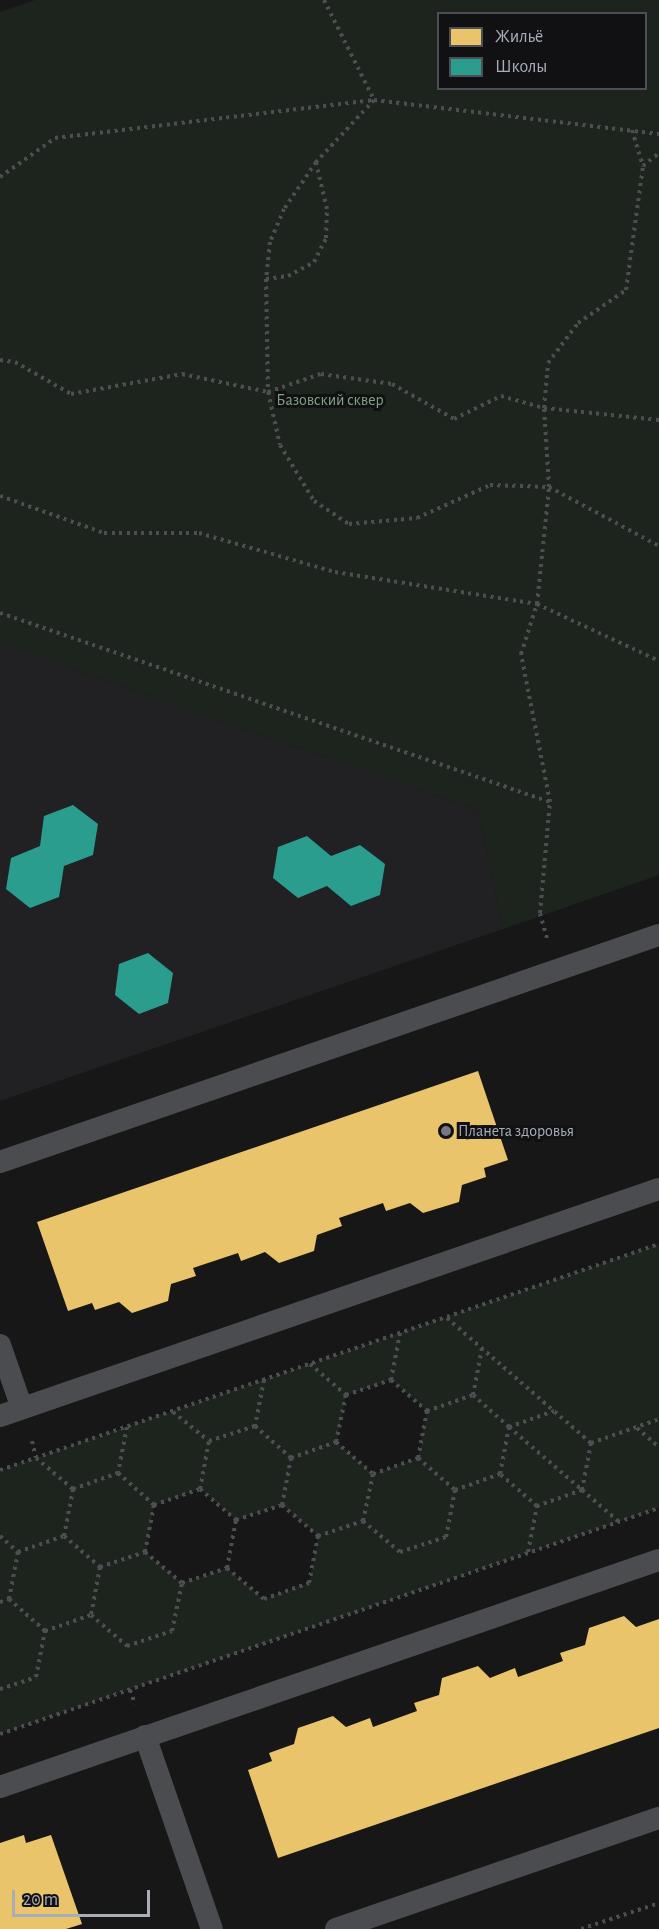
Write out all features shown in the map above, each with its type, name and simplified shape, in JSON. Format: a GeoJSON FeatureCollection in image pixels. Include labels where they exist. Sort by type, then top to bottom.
{"type":"FeatureCollection","features":[{"type":"Feature","properties":{"kind":"lane"},"geometry":{"type":"LineString","coordinates":[[0,1162],[659,935]]}},
{"type":"Feature","properties":{"kind":"lane"},"geometry":{"type":"LineString","coordinates":[[0,1416],[659,1189]]}},
{"type":"Feature","properties":{"kind":"lane"},"geometry":{"type":"LineString","coordinates":[[0,1345],[22,1408]]}},
{"type":"Feature","properties":{"kind":"lane"},"geometry":{"type":"LineString","coordinates":[[0,1786],[659,1560]]}},
{"type":"Feature","properties":{"kind":"lane"},"geometry":{"type":"LineString","coordinates":[[146,1736],[212,1929]]}},
{"type":"Feature","properties":{"kind":"lane"},"geometry":{"type":"LineString","coordinates":[[336,1929],[659,1818]]}},
{"type":"Feature","properties":{"kind":"path"},"geometry":{"type":"LineString","coordinates":[[324,0],[374,100]]}},
{"type":"Feature","properties":{"kind":"path"},"geometry":{"type":"LineString","coordinates":[[374,100],[316,162],[284,209],[270,242],[266,279],[268,392],[280,445],[314,501],[349,524],[417,518],[490,485],[549,487],[659,546]]}},
{"type":"Feature","properties":{"kind":"path"},"geometry":{"type":"LineString","coordinates":[[0,177],[55,138],[374,100],[659,134]]}},
{"type":"Feature","properties":{"kind":"path"},"geometry":{"type":"LineString","coordinates":[[540,913],[550,802],[521,654],[537,604],[549,487],[544,408],[549,363],[578,323],[626,290],[644,166],[632,130]]}},
{"type":"Feature","properties":{"kind":"path"},"geometry":{"type":"LineString","coordinates":[[644,166],[659,153]]}},
{"type":"Feature","properties":{"kind":"path"},"geometry":{"type":"LineString","coordinates":[[266,279],[288,276],[314,262],[326,238],[327,209],[316,162]]}},
{"type":"Feature","properties":{"kind":"path"},"geometry":{"type":"LineString","coordinates":[[0,360],[15,362],[71,394],[182,374],[268,392],[321,374],[392,384],[454,418],[501,396],[544,408],[659,420]]}},
{"type":"Feature","properties":{"kind":"path"},"geometry":{"type":"LineString","coordinates":[[0,496],[104,533],[199,533],[335,572],[537,604],[659,661]]}},
{"type":"Feature","properties":{"kind":"path"},"geometry":{"type":"LineString","coordinates":[[0,613],[550,802]]}},
{"type":"Feature","properties":{"kind":"path"},"geometry":{"type":"LineString","coordinates":[[0,1470],[659,1244]]}},
{"type":"Feature","properties":{"kind":"path"},"geometry":{"type":"LineString","coordinates":[[446,1317],[591,1443]]}},
{"type":"Feature","properties":{"kind":"path"},"geometry":{"type":"LineString","coordinates":[[391,1380],[400,1333]]}},
{"type":"Feature","properties":{"kind":"path"},"geometry":{"type":"LineString","coordinates":[[473,1395],[482,1348]]}},
{"type":"Feature","properties":{"kind":"path"},"geometry":{"type":"LineString","coordinates":[[310,1364],[346,1395]]}},
{"type":"Feature","properties":{"kind":"path"},"geometry":{"type":"LineString","coordinates":[[255,1426],[264,1380]]}},
{"type":"Feature","properties":{"kind":"path"},"geometry":{"type":"LineString","coordinates":[[346,1395],[391,1380]]}},
{"type":"Feature","properties":{"kind":"path"},"geometry":{"type":"LineString","coordinates":[[391,1380],[428,1411]]}},
{"type":"Feature","properties":{"kind":"path"},"geometry":{"type":"LineString","coordinates":[[336,1442],[346,1395]]}},
{"type":"Feature","properties":{"kind":"path"},"geometry":{"type":"LineString","coordinates":[[428,1411],[473,1395]]}},
{"type":"Feature","properties":{"kind":"path"},"geometry":{"type":"LineString","coordinates":[[473,1395],[618,1522]]}},
{"type":"Feature","properties":{"kind":"path"},"geometry":{"type":"LineString","coordinates":[[173,1411],[209,1442]]}},
{"type":"Feature","properties":{"kind":"path"},"geometry":{"type":"LineString","coordinates":[[418,1458],[428,1411]]}},
{"type":"Feature","properties":{"kind":"path"},"geometry":{"type":"LineString","coordinates":[[509,1427],[555,1411]]}},
{"type":"Feature","properties":{"kind":"path"},"geometry":{"type":"LineString","coordinates":[[591,1443],[659,1419]]}},
{"type":"Feature","properties":{"kind":"path"},"geometry":{"type":"LineString","coordinates":[[118,1473],[128,1426]]}},
{"type":"Feature","properties":{"kind":"path"},"geometry":{"type":"LineString","coordinates":[[209,1442],[255,1426]]}},
{"type":"Feature","properties":{"kind":"path"},"geometry":{"type":"LineString","coordinates":[[255,1426],[291,1458]]}},
{"type":"Feature","properties":{"kind":"path"},"geometry":{"type":"LineString","coordinates":[[501,1474],[509,1427]]}},
{"type":"Feature","properties":{"kind":"path"},"geometry":{"type":"LineString","coordinates":[[637,1427],[659,1447]]}},
{"type":"Feature","properties":{"kind":"path"},"geometry":{"type":"LineString","coordinates":[[200,1489],[209,1442]]}},
{"type":"Feature","properties":{"kind":"path"},"geometry":{"type":"LineString","coordinates":[[291,1458],[336,1442]]}},
{"type":"Feature","properties":{"kind":"path"},"geometry":{"type":"LineString","coordinates":[[336,1442],[373,1474]]}},
{"type":"Feature","properties":{"kind":"path"},"geometry":{"type":"LineString","coordinates":[[582,1490],[591,1443]]}},
{"type":"Feature","properties":{"kind":"path"},"geometry":{"type":"LineString","coordinates":[[36,1458],[73,1489]]}},
{"type":"Feature","properties":{"kind":"path"},"geometry":{"type":"LineString","coordinates":[[282,1505],[291,1458]]}},
{"type":"Feature","properties":{"kind":"path"},"geometry":{"type":"LineString","coordinates":[[373,1474],[418,1458]]}},
{"type":"Feature","properties":{"kind":"path"},"geometry":{"type":"LineString","coordinates":[[418,1458],[455,1490]]}},
{"type":"Feature","properties":{"kind":"path"},"geometry":{"type":"LineString","coordinates":[[73,1489],[118,1473]]}},
{"type":"Feature","properties":{"kind":"path"},"geometry":{"type":"LineString","coordinates":[[118,1473],[154,1505]]}},
{"type":"Feature","properties":{"kind":"path"},"geometry":{"type":"LineString","coordinates":[[363,1521],[373,1474]]}},
{"type":"Feature","properties":{"kind":"path"},"geometry":{"type":"LineString","coordinates":[[455,1490],[501,1474]]}},
{"type":"Feature","properties":{"kind":"path"},"geometry":{"type":"LineString","coordinates":[[501,1474],[537,1506]]}},
{"type":"Feature","properties":{"kind":"path"},"geometry":{"type":"LineString","coordinates":[[64,1536],[73,1489]]}},
{"type":"Feature","properties":{"kind":"path"},"geometry":{"type":"LineString","coordinates":[[154,1505],[200,1489]]}},
{"type":"Feature","properties":{"kind":"path"},"geometry":{"type":"LineString","coordinates":[[200,1489],[236,1520]]}},
{"type":"Feature","properties":{"kind":"path"},"geometry":{"type":"LineString","coordinates":[[363,1521],[400,1552],[446,1537],[455,1490]]}},
{"type":"Feature","properties":{"kind":"path"},"geometry":{"type":"LineString","coordinates":[[537,1506],[582,1490]]}},
{"type":"Feature","properties":{"kind":"path"},"geometry":{"type":"LineString","coordinates":[[145,1552],[154,1505]]}},
{"type":"Feature","properties":{"kind":"path"},"geometry":{"type":"LineString","coordinates":[[236,1520],[282,1505]]}},
{"type":"Feature","properties":{"kind":"path"},"geometry":{"type":"LineString","coordinates":[[282,1505],[318,1536]]}},
{"type":"Feature","properties":{"kind":"path"},"geometry":{"type":"LineString","coordinates":[[528,1553],[537,1506]]}},
{"type":"Feature","properties":{"kind":"path"},"geometry":{"type":"LineString","coordinates":[[0,1734],[659,1508]]}},
{"type":"Feature","properties":{"kind":"path"},"geometry":{"type":"LineString","coordinates":[[227,1568],[236,1520]]}},
{"type":"Feature","properties":{"kind":"path"},"geometry":{"type":"LineString","coordinates":[[318,1536],[363,1521]]}},
{"type":"Feature","properties":{"kind":"path"},"geometry":{"type":"LineString","coordinates":[[0,1536],[18,1552]]}},
{"type":"Feature","properties":{"kind":"path"},"geometry":{"type":"LineString","coordinates":[[18,1552],[64,1536]]}},
{"type":"Feature","properties":{"kind":"path"},"geometry":{"type":"LineString","coordinates":[[64,1536],[100,1567]]}},
{"type":"Feature","properties":{"kind":"path"},"geometry":{"type":"LineString","coordinates":[[227,1568],[264,1599],[309,1583],[318,1536]]}},
{"type":"Feature","properties":{"kind":"path"},"geometry":{"type":"LineString","coordinates":[[9,1599],[18,1552]]}},
{"type":"Feature","properties":{"kind":"path"},"geometry":{"type":"LineString","coordinates":[[100,1567],[145,1552]]}},
{"type":"Feature","properties":{"kind":"path"},"geometry":{"type":"LineString","coordinates":[[145,1552],[182,1583]]}},
{"type":"Feature","properties":{"kind":"path"},"geometry":{"type":"LineString","coordinates":[[90,1615],[100,1567]]}},
{"type":"Feature","properties":{"kind":"path"},"geometry":{"type":"LineString","coordinates":[[182,1583],[227,1568]]}},
{"type":"Feature","properties":{"kind":"path"},"geometry":{"type":"LineString","coordinates":[[90,1615],[128,1646],[172,1631],[182,1583]]}},
{"type":"Feature","properties":{"kind":"path"},"geometry":{"type":"LineString","coordinates":[[0,1602],[9,1599]]}},
{"type":"Feature","properties":{"kind":"path"},"geometry":{"type":"LineString","coordinates":[[9,1599],[45,1630]]}},
{"type":"Feature","properties":{"kind":"path"},"geometry":{"type":"LineString","coordinates":[[45,1630],[90,1615]]}},
{"type":"Feature","properties":{"kind":"path"},"geometry":{"type":"LineString","coordinates":[[0,1689],[36,1677],[45,1630]]}},
{"type":"Feature","properties":{"kind":"path"},"geometry":{"type":"LineString","coordinates":[[581,1929],[659,1903]]}},
{"type":"Feature","properties":{"kind":"shaded area"},"geometry":{"type":"Polygon","coordinates":[[[0,644],[478,810],[503,929],[0,1101],[0,644]]]}},
{"type":"Feature","properties":{"kind":"green space","name":"Базовский сквер"},"geometry":{"type":"Polygon","coordinates":[[[35,0],[659,0],[659,875],[503,929],[478,810],[0,644],[0,12],[35,0]]]}},
{"type":"Feature","properties":{"kind":"green space"},"geometry":{"type":"Polygon","coordinates":[[[659,1244],[659,1508],[0,1734],[0,1470],[659,1244]],[[391,1380],[346,1395],[337,1442],[373,1474],[418,1458],[427,1411],[391,1380]],[[200,1489],[154,1505],[146,1552],[182,1583],[227,1568],[264,1599],[309,1583],[318,1536],[282,1505],[236,1520],[200,1489]]]}},
{"type":"Feature","properties":{"kind":"building: Жильё"},"geometry":{"type":"Polygon","coordinates":[[[478,1071],[508,1160],[484,1168],[486,1177],[462,1185],[459,1202],[423,1213],[410,1203],[386,1211],[383,1203],[339,1218],[342,1226],[317,1235],[314,1251],[279,1263],[265,1252],[241,1261],[238,1253],[193,1268],[196,1276],[171,1284],[168,1301],[132,1313],[119,1302],[95,1310],[92,1303],[68,1311],[37,1222],[478,1071]]]}},
{"type":"Feature","properties":{"kind":"building: Жильё"},"geometry":{"type":"Polygon","coordinates":[[[624,1616],[636,1627],[659,1619],[659,1728],[278,1858],[248,1770],[272,1761],[269,1753],[294,1744],[298,1728],[333,1716],[346,1727],[370,1718],[373,1727],[417,1711],[414,1703],[439,1695],[442,1678],[478,1666],[490,1678],[515,1668],[518,1677],[563,1661],[560,1653],[585,1645],[589,1628],[624,1616]]]}},
{"type":"Feature","properties":{"kind":"building: Жильё"},"geometry":{"type":"Polygon","coordinates":[[[24,1835],[26,1843],[51,1835],[82,1924],[66,1929],[0,1929],[0,1843],[24,1835]]]}},
{"type":"Feature","properties":{"kind":"building: Школы"},"geometry":{"type":"Polygon","coordinates":[[[73,805],[98,824],[93,855],[64,866],[59,897],[30,908],[6,889],[11,858],[40,846],[44,816],[73,805]]]}},
{"type":"Feature","properties":{"kind":"building: Школы"},"geometry":{"type":"Polygon","coordinates":[[[307,836],[331,856],[360,845],[385,864],[380,895],[351,906],[327,886],[298,898],[273,878],[278,847],[307,836]]]}},
{"type":"Feature","properties":{"kind":"building: Школы"},"geometry":{"type":"Polygon","coordinates":[[[148,953],[173,973],[168,1003],[139,1014],[115,995],[119,964],[148,953]]]}},
{"type":"Feature","properties":{"kind":"place","name":"Планета здоровья"},"geometry":{"type":"Point","coordinates":[446,1131]}}]}
